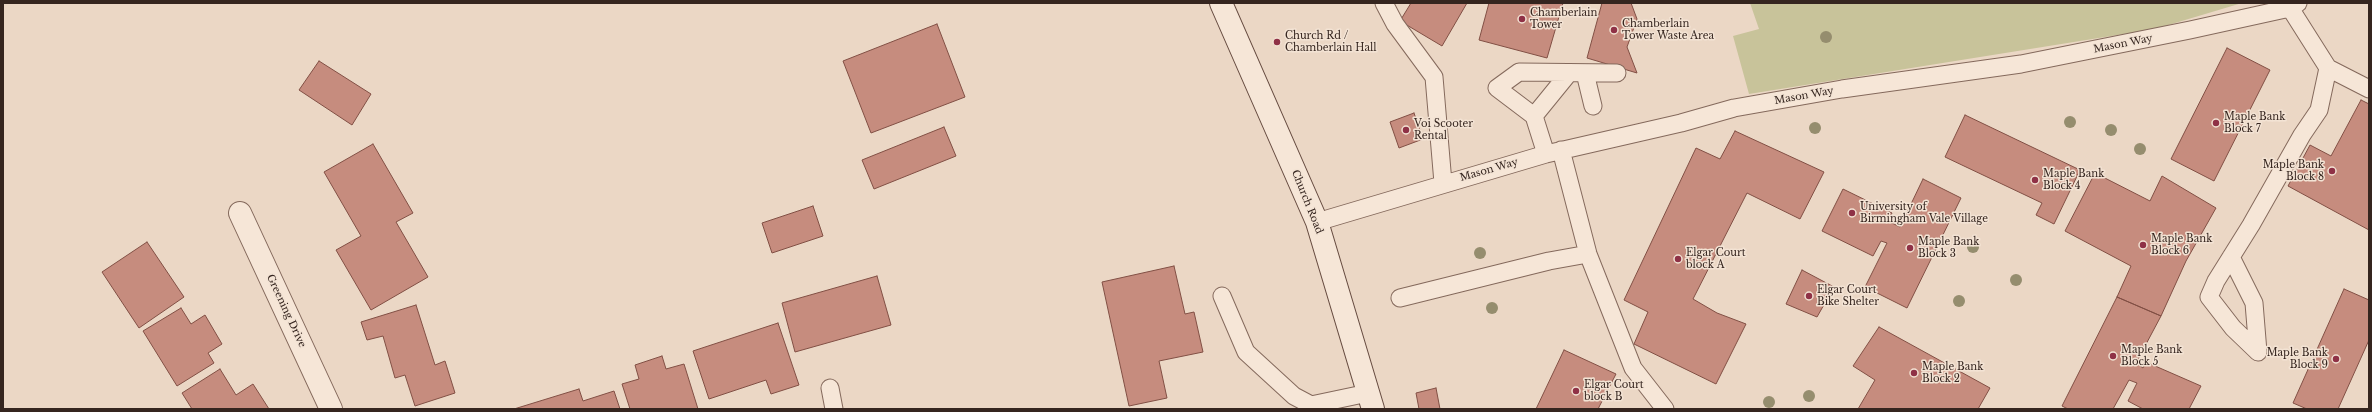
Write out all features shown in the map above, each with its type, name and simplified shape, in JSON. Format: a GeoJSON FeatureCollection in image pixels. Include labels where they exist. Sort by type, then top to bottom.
{"type":"FeatureCollection","features":[{"type":"Feature","properties":{"kind":"main road","name":"Church Road"},"geometry":{"type":"LineString","coordinates":[[1221,3],[1317,222],[1371,401]]}},
{"type":"Feature","properties":{"kind":"main road","name":"Greening Drive"},"geometry":{"type":"LineString","coordinates":[[240,213],[331,409]]}},
{"type":"Feature","properties":{"kind":"lane"},"geometry":{"type":"LineString","coordinates":[[1384,3],[1395,24],[1434,77],[1443,183]]}},
{"type":"Feature","properties":{"kind":"lane","name":"Mason Way"},"geometry":{"type":"LineString","coordinates":[[1317,222],[1443,183],[1553,152],[1653,130],[1734,108],[1842,90],[2022,64],[2294,5]]}},
{"type":"Feature","properties":{"kind":"lane"},"geometry":{"type":"LineString","coordinates":[[2294,5],[2328,68],[2369,89]]}},
{"type":"Feature","properties":{"kind":"lane"},"geometry":{"type":"LineString","coordinates":[[2231,257],[2254,303],[2258,352],[2232,328],[2209,297],[2231,257],[2302,135],[2319,110],[2328,68]]}},
{"type":"Feature","properties":{"kind":"lane"},"geometry":{"type":"LineString","coordinates":[[1617,73],[1519,72],[1497,88],[1534,116],[1553,152],[1588,254],[1633,368],[1665,409]]}},
{"type":"Feature","properties":{"kind":"lane"},"geometry":{"type":"LineString","coordinates":[[1534,116],[1577,73]]}},
{"type":"Feature","properties":{"kind":"lane"},"geometry":{"type":"LineString","coordinates":[[1577,73],[1593,106]]}},
{"type":"Feature","properties":{"kind":"lane"},"geometry":{"type":"LineString","coordinates":[[1400,298],[1549,261],[1588,254]]}},
{"type":"Feature","properties":{"kind":"lane"},"geometry":{"type":"LineString","coordinates":[[1222,296],[1246,352],[1294,396],[1311,405],[1371,401]]}},
{"type":"Feature","properties":{"kind":"lane"},"geometry":{"type":"LineString","coordinates":[[830,388],[834,409]]}},
{"type":"Feature","properties":{"kind":"shaded area"},"geometry":{"type":"Polygon","coordinates":[[[1750,3],[2242,3],[2155,29],[1749,94],[1733,36],[1759,29],[1750,3]]]}},
{"type":"Feature","properties":{"kind":"building"},"geometry":{"type":"Polygon","coordinates":[[[1411,3],[1467,3],[1442,46],[1400,21],[1411,3]]]}},
{"type":"Feature","properties":{"kind":"building","name":"Chamberlain Tower"},"geometry":{"type":"Polygon","coordinates":[[[1489,3],[1563,3],[1547,58],[1479,40],[1489,3]]]}},
{"type":"Feature","properties":{"kind":"building","name":"Chamberlain Tower Waste Area"},"geometry":{"type":"Polygon","coordinates":[[[1602,3],[1631,3],[1637,19],[1627,47],[1637,73],[1587,58],[1602,3]]]}},
{"type":"Feature","properties":{"kind":"building"},"geometry":{"type":"Polygon","coordinates":[[[937,24],[965,97],[871,133],[843,61],[937,24]]]}},
{"type":"Feature","properties":{"kind":"building","name":"Maple Bank Block 7"},"geometry":{"type":"Polygon","coordinates":[[[2227,48],[2270,70],[2214,181],[2171,159],[2227,48]]]}},
{"type":"Feature","properties":{"kind":"building"},"geometry":{"type":"Polygon","coordinates":[[[319,61],[371,94],[352,125],[299,90],[319,61]]]}},
{"type":"Feature","properties":{"kind":"building","name":"Maple Bank Block 8"},"geometry":{"type":"Polygon","coordinates":[[[2361,100],[2369,104],[2369,230],[2288,186],[2310,145],[2331,156],[2361,100]]]}},
{"type":"Feature","properties":{"kind":"building","name":"Voi Scooter Rental"},"geometry":{"type":"Polygon","coordinates":[[[1414,113],[1423,139],[1399,148],[1390,122],[1414,113]]]}},
{"type":"Feature","properties":{"kind":"building","name":"Maple Bank Block 4"},"geometry":{"type":"Polygon","coordinates":[[[1965,115],[2080,170],[2054,224],[2036,215],[2042,203],[1945,157],[1965,115]]]}},
{"type":"Feature","properties":{"kind":"building"},"geometry":{"type":"Polygon","coordinates":[[[944,127],[956,156],[874,189],[862,160],[944,127]]]}},
{"type":"Feature","properties":{"kind":"building","name":"Elgar Court block A"},"geometry":{"type":"Polygon","coordinates":[[[1735,131],[1824,172],[1800,219],[1747,193],[1693,299],[1717,313],[1746,324],[1716,384],[1634,344],[1648,312],[1624,300],[1696,148],[1720,159],[1735,131]]]}},
{"type":"Feature","properties":{"kind":"building"},"geometry":{"type":"Polygon","coordinates":[[[373,144],[413,213],[396,222],[428,277],[371,310],[336,250],[361,236],[324,172],[373,144]]]}},
{"type":"Feature","properties":{"kind":"building","name":"Maple Bank Block 6"},"geometry":{"type":"Polygon","coordinates":[[[2095,173],[2150,201],[2162,176],[2216,208],[2186,261],[2161,316],[2117,297],[2131,266],[2065,231],[2095,173]]]}},
{"type":"Feature","properties":{"kind":"building","name":"Maple Bank Block 3"},"geometry":{"type":"Polygon","coordinates":[[[1923,179],[1961,198],[1907,308],[1865,287],[1887,243],[1881,241],[1873,256],[1822,231],[1843,189],[1892,213],[1888,221],[1900,227],[1923,179]]]}},
{"type":"Feature","properties":{"kind":"building"},"geometry":{"type":"Polygon","coordinates":[[[813,206],[823,236],[772,253],[762,223],[813,206]]]}},
{"type":"Feature","properties":{"kind":"building"},"geometry":{"type":"Polygon","coordinates":[[[147,242],[184,297],[139,328],[102,272],[147,242]]]}},
{"type":"Feature","properties":{"kind":"building"},"geometry":{"type":"Polygon","coordinates":[[[1174,266],[1185,314],[1194,312],[1203,352],[1159,361],[1167,398],[1129,406],[1102,282],[1174,266]]]}},
{"type":"Feature","properties":{"kind":"building","name":"Elgar Court Bike Shelter"},"geometry":{"type":"Polygon","coordinates":[[[1802,270],[1834,287],[1817,317],[1786,304],[1802,270]]]}},
{"type":"Feature","properties":{"kind":"building"},"geometry":{"type":"Polygon","coordinates":[[[877,276],[891,325],[795,352],[782,303],[877,276]]]}},
{"type":"Feature","properties":{"kind":"building","name":"Maple Bank Block 9"},"geometry":{"type":"Polygon","coordinates":[[[2344,289],[2369,300],[2369,340],[2338,409],[2307,409],[2293,403],[2344,289]]]}},
{"type":"Feature","properties":{"kind":"building","name":"Maple Bank Block 5"},"geometry":{"type":"Polygon","coordinates":[[[2117,297],[2161,316],[2136,363],[2143,368],[2146,362],[2201,386],[2189,409],[2143,409],[2128,401],[2137,383],[2129,380],[2113,409],[2068,409],[2062,406],[2117,297]]]}},
{"type":"Feature","properties":{"kind":"building"},"geometry":{"type":"Polygon","coordinates":[[[416,305],[435,365],[445,361],[455,393],[415,406],[405,375],[395,378],[383,336],[367,340],[361,322],[416,305]]]}},
{"type":"Feature","properties":{"kind":"building"},"geometry":{"type":"Polygon","coordinates":[[[181,308],[191,324],[205,315],[222,344],[208,353],[214,363],[177,386],[143,331],[181,308]]]}},
{"type":"Feature","properties":{"kind":"building"},"geometry":{"type":"Polygon","coordinates":[[[778,323],[799,385],[771,394],[766,380],[709,399],[693,351],[778,323]]]}},
{"type":"Feature","properties":{"kind":"building","name":"Maple Bank Block 2"},"geometry":{"type":"Polygon","coordinates":[[[1879,327],[1990,388],[1978,409],[1858,409],[1875,380],[1853,366],[1879,327]]]}},
{"type":"Feature","properties":{"kind":"building","name":"Elgar Court block B"},"geometry":{"type":"Polygon","coordinates":[[[1564,350],[1616,374],[1598,409],[1536,409],[1564,350]]]}},
{"type":"Feature","properties":{"kind":"building"},"geometry":{"type":"Polygon","coordinates":[[[662,356],[666,369],[684,364],[698,409],[630,409],[622,384],[639,379],[635,365],[662,356]]]}},
{"type":"Feature","properties":{"kind":"building"},"geometry":{"type":"Polygon","coordinates":[[[220,369],[236,395],[253,384],[269,409],[192,409],[182,393],[220,369]]]}},
{"type":"Feature","properties":{"kind":"building"},"geometry":{"type":"Polygon","coordinates":[[[1436,388],[1440,409],[1419,409],[1416,393],[1436,388]]]}},
{"type":"Feature","properties":{"kind":"building"},"geometry":{"type":"Polygon","coordinates":[[[579,389],[583,401],[614,391],[620,409],[514,409],[579,389]]]}},
{"type":"Feature","properties":{"kind":"place","name":"Chamberlain Tower"},"geometry":{"type":"Point","coordinates":[1522,19]}},
{"type":"Feature","properties":{"kind":"place","name":"Chamberlain Tower Waste Area"},"geometry":{"type":"Point","coordinates":[1614,30]}},
{"type":"Feature","properties":{"kind":"place","name":"Church Rd / Chamberlain Hall"},"geometry":{"type":"Point","coordinates":[1277,42]}},
{"type":"Feature","properties":{"kind":"place","name":"Maple Bank Block 7"},"geometry":{"type":"Point","coordinates":[2216,123]}},
{"type":"Feature","properties":{"kind":"place","name":"Voi Scooter Rental"},"geometry":{"type":"Point","coordinates":[1406,130]}},
{"type":"Feature","properties":{"kind":"place","name":"Maple Bank Block 8"},"geometry":{"type":"Point","coordinates":[2332,171]}},
{"type":"Feature","properties":{"kind":"place","name":"Maple Bank Block 4"},"geometry":{"type":"Point","coordinates":[2035,180]}},
{"type":"Feature","properties":{"kind":"place","name":"University of Birmingham Vale Village"},"geometry":{"type":"Point","coordinates":[1852,213]}},
{"type":"Feature","properties":{"kind":"place","name":"Maple Bank Block 6"},"geometry":{"type":"Point","coordinates":[2143,245]}},
{"type":"Feature","properties":{"kind":"place","name":"Maple Bank Block 3"},"geometry":{"type":"Point","coordinates":[1910,248]}},
{"type":"Feature","properties":{"kind":"place","name":"Elgar Court block A"},"geometry":{"type":"Point","coordinates":[1678,259]}},
{"type":"Feature","properties":{"kind":"place","name":"Elgar Court Bike Shelter"},"geometry":{"type":"Point","coordinates":[1809,296]}},
{"type":"Feature","properties":{"kind":"place","name":"Maple Bank Block 5"},"geometry":{"type":"Point","coordinates":[2113,356]}},
{"type":"Feature","properties":{"kind":"place","name":"Maple Bank Block 9"},"geometry":{"type":"Point","coordinates":[2336,359]}},
{"type":"Feature","properties":{"kind":"place","name":"Maple Bank Block 2"},"geometry":{"type":"Point","coordinates":[1914,373]}},
{"type":"Feature","properties":{"kind":"place","name":"Elgar Court block B"},"geometry":{"type":"Point","coordinates":[1576,391]}}]}
